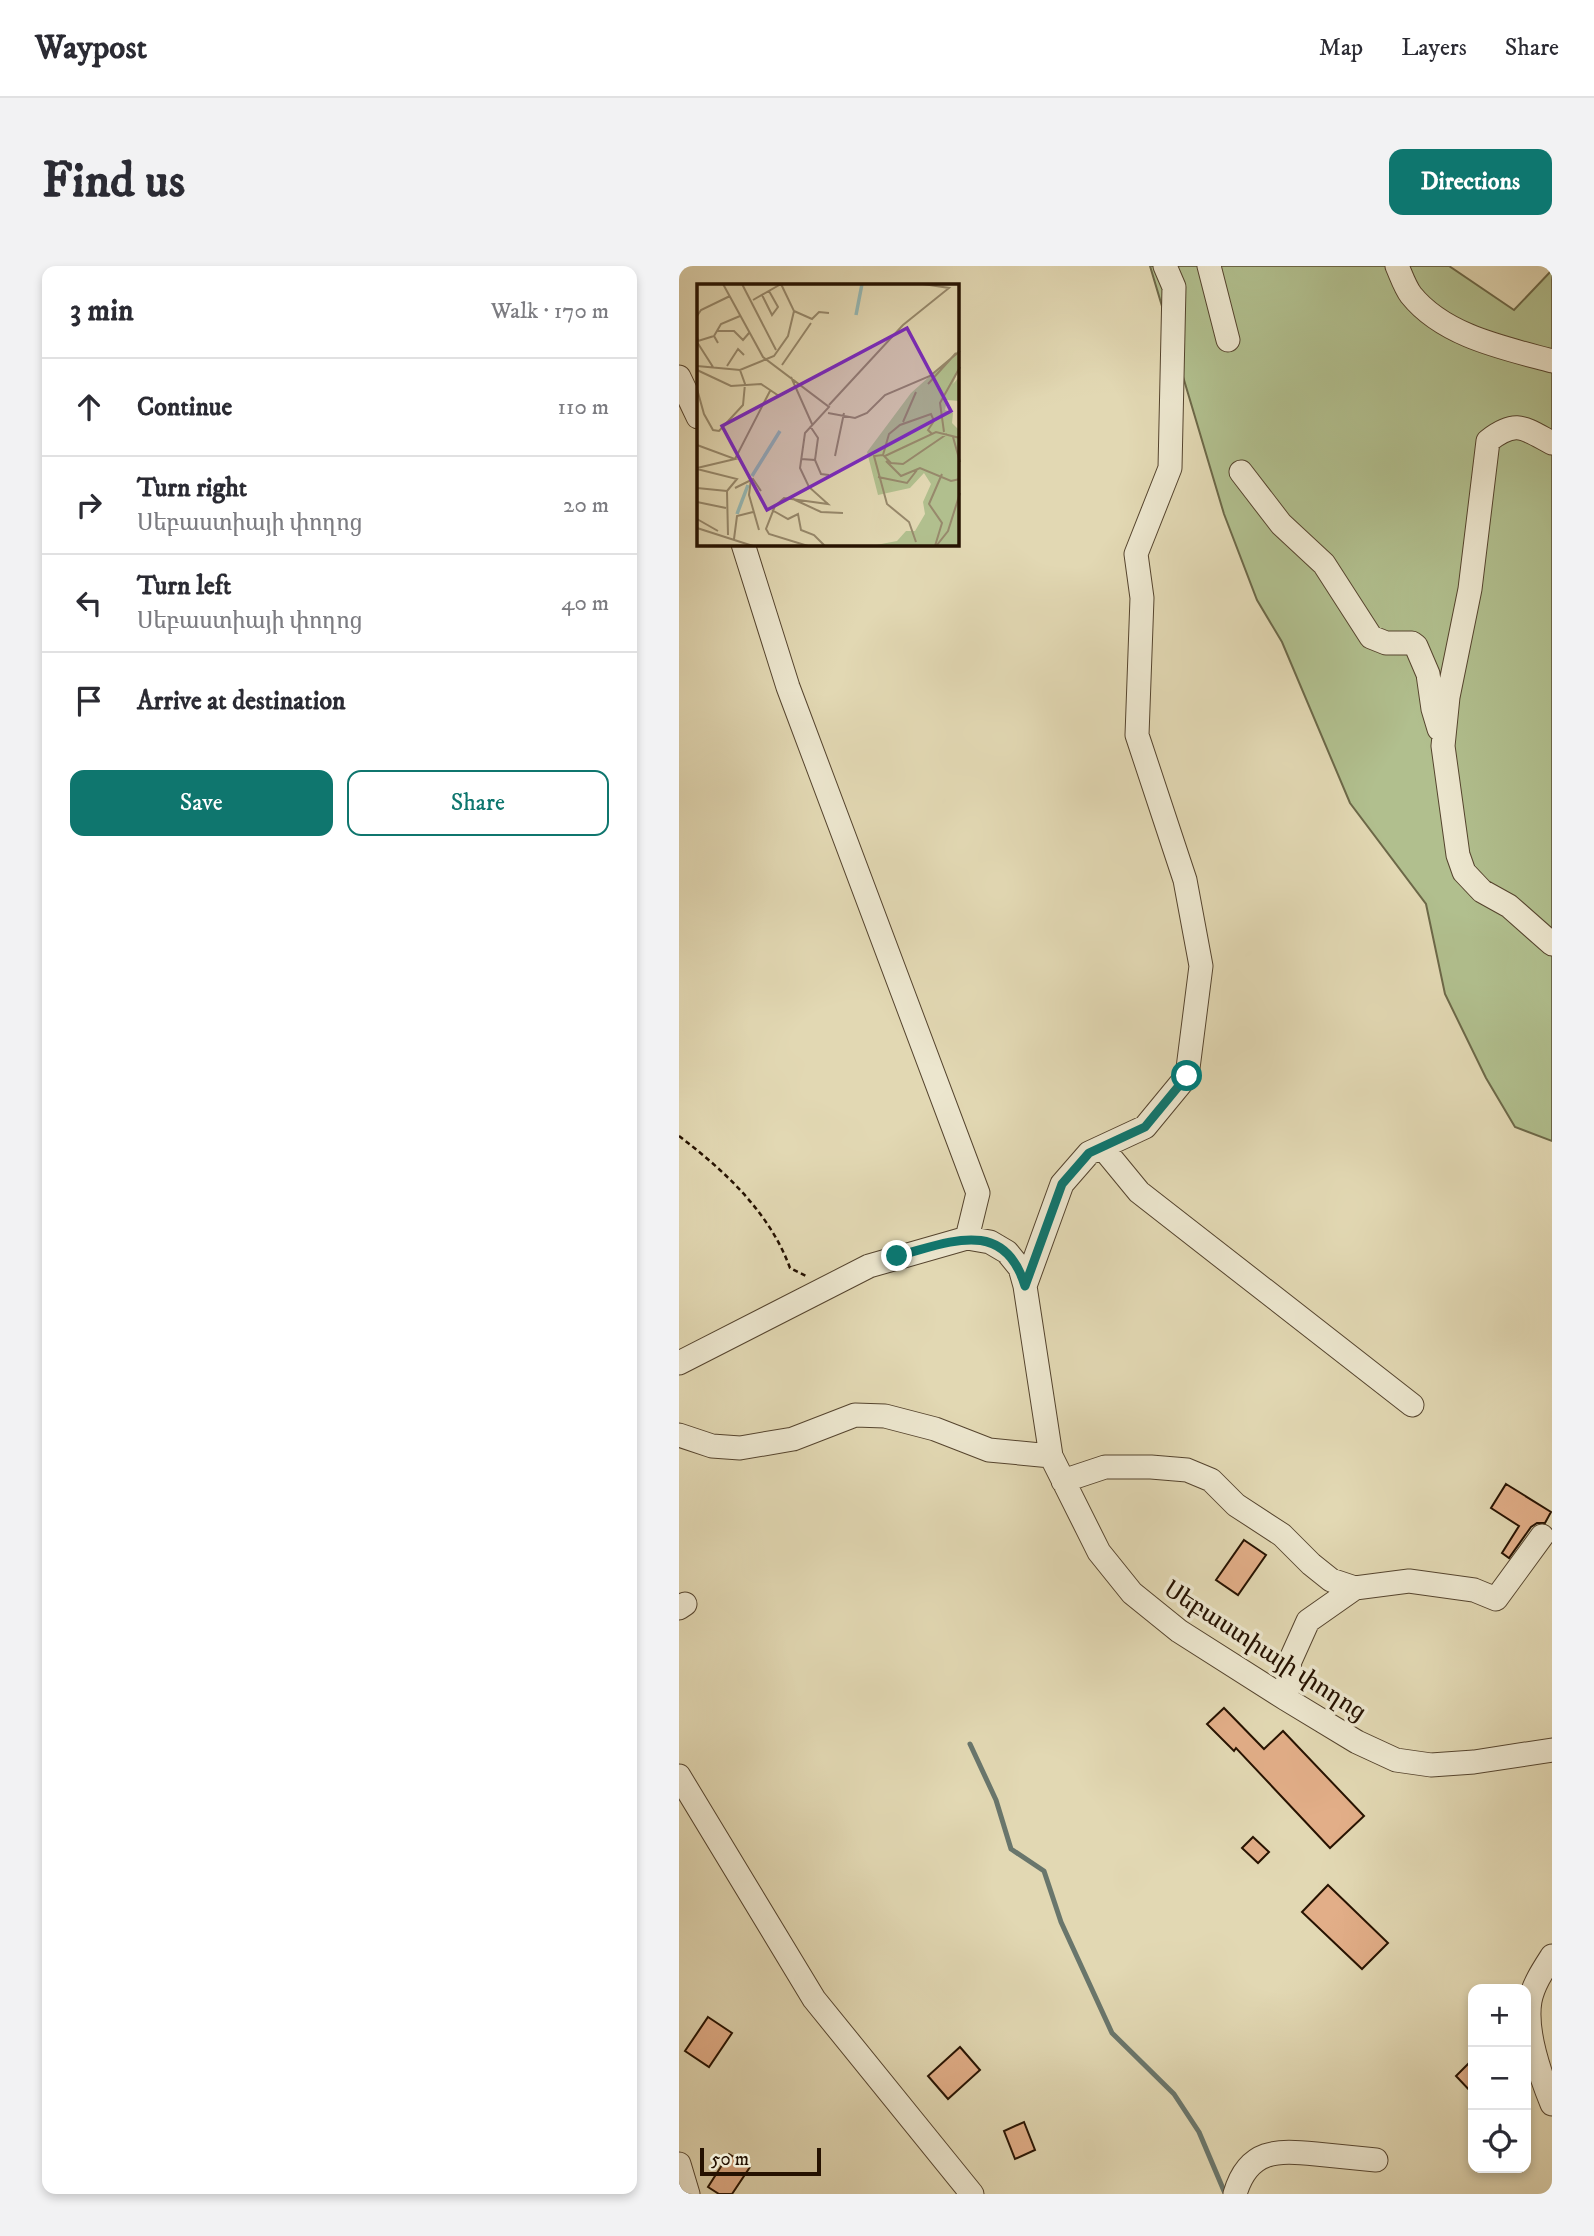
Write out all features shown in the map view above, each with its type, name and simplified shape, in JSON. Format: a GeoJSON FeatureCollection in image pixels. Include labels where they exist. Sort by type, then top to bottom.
{"type":"FeatureCollection","features":[{"type":"Feature","properties":{"kind":"street"},"geometry":{"type":"LineString","coordinates":[[1025,1286],[1062,1184],[1089,1153],[1145,1127],[1187,1076],[1201,965],[1185,880],[1137,736],[1142,598],[1136,554],[1170,468],[1174,287],[1165,266]]}},
{"type":"Feature","properties":{"kind":"street"},"geometry":{"type":"LineString","coordinates":[[1209,266],[1228,340]]}},
{"type":"Feature","properties":{"kind":"street"},"geometry":{"type":"LineString","coordinates":[[1397,266],[1411,295],[1440,320],[1483,342],[1552,361]]}},
{"type":"Feature","properties":{"kind":"street"},"geometry":{"type":"LineString","coordinates":[[679,377],[697,415]]}},
{"type":"Feature","properties":{"kind":"street"},"geometry":{"type":"LineString","coordinates":[[1443,746],[1448,696],[1470,589],[1488,440],[1504,428],[1524,428],[1552,443]]}},
{"type":"Feature","properties":{"kind":"street"},"geometry":{"type":"LineString","coordinates":[[1241,472],[1282,524],[1324,564],[1371,636],[1386,643],[1412,643],[1416,646],[1429,674],[1433,709],[1443,746],[1458,855],[1464,872],[1482,891],[1509,906],[1552,944]]}},
{"type":"Feature","properties":{"kind":"street"},"geometry":{"type":"LineString","coordinates":[[679,1363],[869,1266],[967,1238],[978,1193],[788,687],[744,546]]}},
{"type":"Feature","properties":{"kind":"street"},"geometry":{"type":"LineString","coordinates":[[1102,1147],[1139,1192],[1412,1405]]}},
{"type":"Feature","properties":{"kind":"street","name":"Սեբաստիայի փողոց"},"geometry":{"type":"LineString","coordinates":[[967,1238],[991,1242],[1007,1252],[1020,1268],[1051,1456],[1099,1552],[1132,1593],[1178,1630],[1286,1699],[1357,1742],[1396,1760],[1431,1765],[1474,1762],[1552,1750]]}},
{"type":"Feature","properties":{"kind":"street"},"geometry":{"type":"LineString","coordinates":[[679,1435],[712,1446],[740,1448],[793,1438],[855,1415],[885,1416],[935,1429],[989,1450],[1051,1456]]}},
{"type":"Feature","properties":{"kind":"street"},"geometry":{"type":"LineString","coordinates":[[1063,1481],[1105,1467],[1187,1470],[1211,1480],[1236,1505],[1282,1535],[1331,1580],[1355,1588],[1409,1581],[1473,1590],[1496,1599],[1542,1536]]}},
{"type":"Feature","properties":{"kind":"street"},"geometry":{"type":"LineString","coordinates":[[1286,1699],[1290,1661],[1308,1621],[1355,1588]]}},
{"type":"Feature","properties":{"kind":"street"},"geometry":{"type":"LineString","coordinates":[[679,1776],[814,1999],[972,2194]]}},
{"type":"Feature","properties":{"kind":"street"},"geometry":{"type":"LineString","coordinates":[[1551,1959],[1533,1992],[1530,2022],[1535,2050],[1552,2104]]}},
{"type":"Feature","properties":{"kind":"street"},"geometry":{"type":"LineString","coordinates":[[1238,2192],[1240,2175],[1265,2155],[1282,2151],[1376,2160]]}},
{"type":"Feature","properties":{"kind":"street"},"geometry":{"type":"LineString","coordinates":[[679,2164],[688,2194]]}},
{"type":"Feature","properties":{"kind":"path"},"geometry":{"type":"LineString","coordinates":[[679,1136],[715,1164],[747,1197],[782,1246],[790,1268],[806,1276]]}},
{"type":"Feature","properties":{"kind":"green space"},"geometry":{"type":"Polygon","coordinates":[[[1150,266],[1449,266],[1514,310],[1552,270],[1552,1141],[1515,1127],[1486,1078],[1445,994],[1426,904],[1350,803],[1282,642],[1257,600],[1224,514],[1150,266]]]}},
{"type":"Feature","properties":{"kind":"building"},"geometry":{"type":"Polygon","coordinates":[[[1506,1484],[1551,1512],[1545,1523],[1537,1523],[1531,1527],[1509,1558],[1502,1553],[1519,1526],[1491,1508],[1506,1484]]]}},
{"type":"Feature","properties":{"kind":"building"},"geometry":{"type":"Polygon","coordinates":[[[1244,1540],[1266,1555],[1238,1595],[1216,1580],[1244,1540]]]}},
{"type":"Feature","properties":{"kind":"building"},"geometry":{"type":"Polygon","coordinates":[[[1224,1708],[1264,1749],[1283,1731],[1364,1816],[1330,1848],[1236,1748],[1234,1751],[1207,1724],[1224,1708]]]}},
{"type":"Feature","properties":{"kind":"building"},"geometry":{"type":"Polygon","coordinates":[[[1253,1837],[1269,1852],[1258,1863],[1242,1848],[1253,1837]]]}},
{"type":"Feature","properties":{"kind":"building"},"geometry":{"type":"Polygon","coordinates":[[[1328,1885],[1388,1943],[1362,1969],[1302,1912],[1328,1885]]]}},
{"type":"Feature","properties":{"kind":"building"},"geometry":{"type":"Polygon","coordinates":[[[708,2017],[732,2033],[709,2067],[685,2051],[708,2017]]]}},
{"type":"Feature","properties":{"kind":"building"},"geometry":{"type":"Polygon","coordinates":[[[960,2047],[980,2070],[948,2099],[928,2076],[960,2047]]]}},
{"type":"Feature","properties":{"kind":"building"},"geometry":{"type":"Polygon","coordinates":[[[1468,2064],[1468,2089],[1456,2076],[1468,2064]]]}},
{"type":"Feature","properties":{"kind":"building"},"geometry":{"type":"Polygon","coordinates":[[[1024,2122],[1035,2150],[1015,2159],[1004,2131],[1024,2122]]]}},
{"type":"Feature","properties":{"kind":"building"},"geometry":{"type":"Polygon","coordinates":[[[729,2154],[750,2167],[732,2194],[719,2194],[708,2187],[729,2154]]]}},
{"type":"Feature","properties":{"kind":"waterway"},"geometry":{"type":"LineString","coordinates":[[970,1744],[996,1800],[1011,1849],[1044,1871],[1061,1922],[1112,2033],[1174,2094],[1199,2132],[1224,2191]]}},
{"type":"Feature","properties":{"kind":"route"},"geometry":{"type":"LineString","coordinates":[[897,1256],[967,1238],[991,1242],[1007,1252],[1020,1268],[1025,1286],[1062,1184],[1089,1153],[1145,1127],[1187,1076]]}}]}
